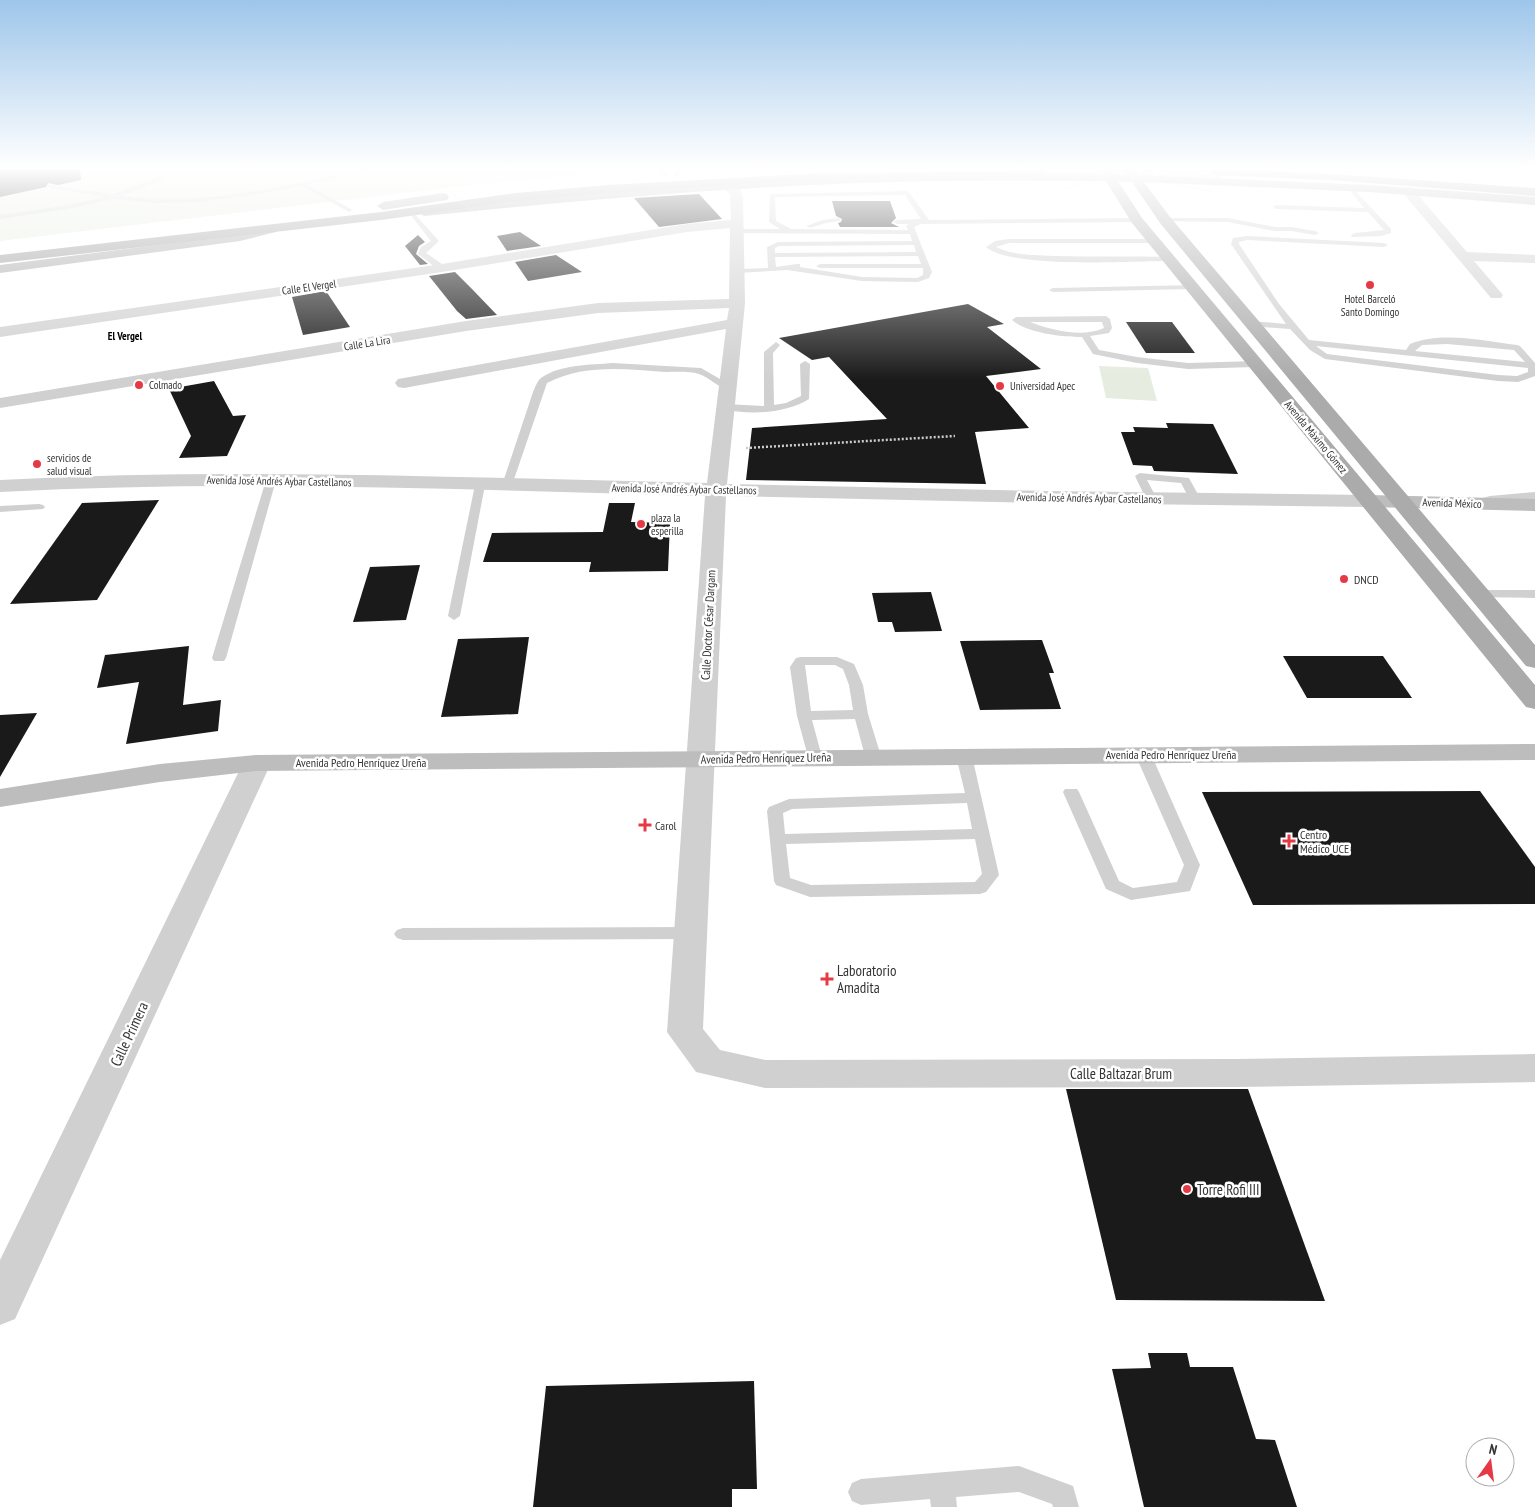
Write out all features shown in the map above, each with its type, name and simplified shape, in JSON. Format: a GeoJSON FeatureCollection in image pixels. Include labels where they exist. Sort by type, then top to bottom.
{"type":"FeatureCollection","features":[{"type":"Feature","properties":{"kind":"highway"},"geometry":{"type":"LineString","coordinates":[[0,251],[100,239]]}},
{"type":"Feature","properties":{"kind":"highway"},"geometry":{"type":"LineString","coordinates":[[0,259],[165,239]]}},
{"type":"Feature","properties":{"kind":"highway"},"geometry":{"type":"LineString","coordinates":[[0,265],[204,239]]}},
{"type":"Feature","properties":{"kind":"main road"},"geometry":{"type":"LineString","coordinates":[[0,269],[226,239]]}},
{"type":"Feature","properties":{"kind":"main road","name":"Avenida Máximo Gómez"},"geometry":{"type":"LineString","coordinates":[[1186,239],[1252,324],[1535,661]]}},
{"type":"Feature","properties":{"kind":"main road","name":"Avenida Máximo Gómez"},"geometry":{"type":"LineString","coordinates":[[1154,241],[1535,701]]}},
{"type":"Feature","properties":{"kind":"main road","name":"Avenida México"},"geometry":{"type":"LineString","coordinates":[[1369,501],[1535,505]]}},
{"type":"Feature","properties":{"kind":"main road","name":"Avenida Pedro Henríquez Ureña"},"geometry":{"type":"LineString","coordinates":[[0,798],[130,776],[257,763],[874,756],[1535,752]]}},
{"type":"Feature","properties":{"kind":"street","name":"Calle El Vergel"},"geometry":{"type":"LineString","coordinates":[[0,332],[442,268],[618,239]]}},
{"type":"Feature","properties":{"kind":"street","name":"Calle Doctor César Dargam"},"geometry":{"type":"LineString","coordinates":[[709,1062],[684,1032],[716,489],[736,313],[737,239]]}},
{"type":"Feature","properties":{"kind":"street"},"geometry":{"type":"LineString","coordinates":[[1450,239],[1496,296]]}},
{"type":"Feature","properties":{"kind":"street"},"geometry":{"type":"LineString","coordinates":[[1464,256],[1535,259]]}},
{"type":"Feature","properties":{"kind":"street","name":"Calle La Lira"},"geometry":{"type":"LineString","coordinates":[[0,403],[466,326],[598,308],[736,313]]}},
{"type":"Feature","properties":{"kind":"street"},"geometry":{"type":"LineString","coordinates":[[404,384],[736,313]]}},
{"type":"Feature","properties":{"kind":"street","name":"Avenida José Andrés Aybar Castellanos"},"geometry":{"type":"LineString","coordinates":[[0,486],[114,481],[271,480],[1195,500],[1369,501]]}},
{"type":"Feature","properties":{"kind":"street"},"geometry":{"type":"LineString","coordinates":[[1478,503],[1535,498]]}},
{"type":"Feature","properties":{"kind":"street","name":"Calle Primera"},"geometry":{"type":"LineString","coordinates":[[0,1305],[257,763]]}},
{"type":"Feature","properties":{"kind":"street","name":"Calle Baltazar Brum"},"geometry":{"type":"LineString","coordinates":[[709,1062],[765,1074],[1236,1073],[1535,1068]]}},
{"type":"Feature","properties":{"kind":"lane"},"geometry":{"type":"LineString","coordinates":[[434,239],[435,241],[424,248],[422,254],[442,268]]}},
{"type":"Feature","properties":{"kind":"lane"},"geometry":{"type":"LineString","coordinates":[[788,268],[834,276],[918,280],[926,276],[928,272],[914,239]]}},
{"type":"Feature","properties":{"kind":"lane"},"geometry":{"type":"LineString","coordinates":[[1240,239],[1236,240],[1235,244],[1292,327],[1318,353],[1325,356],[1498,378],[1526,377],[1532,374],[1533,366],[1517,348],[1427,341],[1414,346],[1409,353]]}},
{"type":"Feature","properties":{"kind":"lane"},"geometry":{"type":"LineString","coordinates":[[1273,239],[1384,245]]}},
{"type":"Feature","properties":{"kind":"lane"},"geometry":{"type":"LineString","coordinates":[[1154,241],[1009,241],[998,242],[990,247],[1004,254],[1034,258],[1168,259]]}},
{"type":"Feature","properties":{"kind":"lane"},"geometry":{"type":"LineString","coordinates":[[772,270],[772,246],[778,244],[916,243]]}},
{"type":"Feature","properties":{"kind":"lane"},"geometry":{"type":"LineString","coordinates":[[771,256],[920,254]]}},
{"type":"Feature","properties":{"kind":"lane"},"geometry":{"type":"LineString","coordinates":[[737,271],[772,270],[803,266],[925,266]]}},
{"type":"Feature","properties":{"kind":"lane"},"geometry":{"type":"LineString","coordinates":[[1053,290],[1192,287]]}},
{"type":"Feature","properties":{"kind":"lane"},"geometry":{"type":"LineString","coordinates":[[1106,319],[1108,328],[1106,331],[1084,334],[1045,330],[1016,320],[1106,319]]}},
{"type":"Feature","properties":{"kind":"lane"},"geometry":{"type":"LineString","coordinates":[[1252,324],[1292,327]]}},
{"type":"Feature","properties":{"kind":"lane"},"geometry":{"type":"LineString","coordinates":[[1084,334],[1096,352],[1137,360],[1188,366],[1255,364]]}},
{"type":"Feature","properties":{"kind":"lane"},"geometry":{"type":"LineString","coordinates":[[1306,342],[1533,366]]}},
{"type":"Feature","properties":{"kind":"lane"},"geometry":{"type":"LineString","coordinates":[[768,408],[768,352],[776,345]]}},
{"type":"Feature","properties":{"kind":"lane"},"geometry":{"type":"LineString","coordinates":[[725,408],[768,408],[787,406],[799,402],[806,397],[804,364]]}},
{"type":"Feature","properties":{"kind":"lane"},"geometry":{"type":"LineString","coordinates":[[507,485],[538,392],[544,381],[557,374],[577,368],[613,366],[677,368],[700,371],[727,386]]}},
{"type":"Feature","properties":{"kind":"lane"},"geometry":{"type":"LineString","coordinates":[[219,658],[271,480]]}},
{"type":"Feature","properties":{"kind":"lane"},"geometry":{"type":"LineString","coordinates":[[454,616],[480,484]]}},
{"type":"Feature","properties":{"kind":"lane"},"geometry":{"type":"LineString","coordinates":[[0,508],[39,508]]}},
{"type":"Feature","properties":{"kind":"lane"},"geometry":{"type":"LineString","coordinates":[[1478,594],[1535,594]]}},
{"type":"Feature","properties":{"kind":"lane"},"geometry":{"type":"LineString","coordinates":[[814,757],[804,716],[797,667],[801,661],[837,661],[849,667],[856,685],[861,714],[874,756]]}},
{"type":"Feature","properties":{"kind":"lane"},"geometry":{"type":"LineString","coordinates":[[804,716],[861,714]]}},
{"type":"Feature","properties":{"kind":"lane"},"geometry":{"type":"LineString","coordinates":[[1072,792],[1112,885],[1131,894],[1184,887],[1192,865],[1143,754]]}},
{"type":"Feature","properties":{"kind":"lane"},"geometry":{"type":"LineString","coordinates":[[964,756],[973,798],[980,834],[991,875],[980,888],[810,891],[782,881],[775,811],[789,804],[973,798]]}},
{"type":"Feature","properties":{"kind":"lane"},"geometry":{"type":"LineString","coordinates":[[779,839],[980,834]]}},
{"type":"Feature","properties":{"kind":"lane"},"geometry":{"type":"LineString","coordinates":[[403,934],[690,933]]}},
{"type":"Feature","properties":{"kind":"lane"},"geometry":{"type":"LineString","coordinates":[[861,1492],[943,1496],[1019,1479],[1064,1495],[1066,1507]]}},
{"type":"Feature","properties":{"kind":"path"},"geometry":{"type":"LineString","coordinates":[[720,450],[955,436]]}},
{"type":"Feature","properties":{"kind":"shaded area"},"geometry":{"type":"Polygon","coordinates":[[[1099,366],[1148,368],[1157,401],[1106,398],[1099,366]]]}},
{"type":"Feature","properties":{"kind":"building"},"geometry":{"type":"Polygon","coordinates":[[[413,239],[422,239],[425,242],[419,246],[416,254],[428,264],[420,265],[405,246],[413,239]]]}},
{"type":"Feature","properties":{"kind":"building"},"geometry":{"type":"Polygon","coordinates":[[[499,239],[531,239],[541,246],[507,251],[499,239]]]}},
{"type":"Feature","properties":{"kind":"building"},"geometry":{"type":"Polygon","coordinates":[[[556,255],[582,272],[528,281],[515,262],[556,255]]]}},
{"type":"Feature","properties":{"kind":"building"},"geometry":{"type":"Polygon","coordinates":[[[455,272],[497,315],[466,319],[457,311],[429,276],[455,272]]]}},
{"type":"Feature","properties":{"kind":"building"},"geometry":{"type":"Polygon","coordinates":[[[326,291],[350,327],[303,335],[292,297],[326,291]]]}},
{"type":"Feature","properties":{"kind":"building"},"geometry":{"type":"Polygon","coordinates":[[[968,304],[1004,324],[987,327],[1041,369],[986,376],[1029,428],[975,432],[986,484],[746,480],[752,428],[887,419],[829,357],[812,360],[779,338],[968,304]]]}},
{"type":"Feature","properties":{"kind":"building"},"geometry":{"type":"Polygon","coordinates":[[[1126,322],[1172,322],[1195,353],[1146,353],[1126,322]]]}},
{"type":"Feature","properties":{"kind":"building"},"geometry":{"type":"Polygon","coordinates":[[[214,381],[233,416],[246,415],[227,456],[179,458],[191,436],[169,389],[214,381]]]}},
{"type":"Feature","properties":{"kind":"building"},"geometry":{"type":"Polygon","coordinates":[[[1166,423],[1213,424],[1238,474],[1154,471],[1152,466],[1133,465],[1121,432],[1135,432],[1133,427],[1168,428],[1166,423]]]}},
{"type":"Feature","properties":{"kind":"building"},"geometry":{"type":"Polygon","coordinates":[[[159,500],[97,600],[10,604],[82,503],[159,500]]]}},
{"type":"Feature","properties":{"kind":"building"},"geometry":{"type":"Polygon","coordinates":[[[609,503],[635,503],[631,522],[670,523],[668,571],[589,572],[591,562],[483,562],[492,533],[603,532],[609,503]]]}},
{"type":"Feature","properties":{"kind":"building"},"geometry":{"type":"Polygon","coordinates":[[[420,565],[406,620],[353,622],[370,567],[420,565]]]}},
{"type":"Feature","properties":{"kind":"building"},"geometry":{"type":"Polygon","coordinates":[[[931,592],[942,631],[895,632],[892,622],[878,622],[872,593],[931,592]]]}},
{"type":"Feature","properties":{"kind":"building"},"geometry":{"type":"Polygon","coordinates":[[[529,637],[518,714],[441,717],[458,639],[529,637]]]}},
{"type":"Feature","properties":{"kind":"building"},"geometry":{"type":"Polygon","coordinates":[[[1042,640],[1054,673],[1049,673],[1061,709],[980,710],[960,641],[1042,640]]]}},
{"type":"Feature","properties":{"kind":"building"},"geometry":{"type":"Polygon","coordinates":[[[189,646],[183,705],[221,700],[218,731],[126,744],[139,682],[97,688],[105,655],[189,646]]]}},
{"type":"Feature","properties":{"kind":"building"},"geometry":{"type":"Polygon","coordinates":[[[1283,656],[1383,656],[1412,698],[1307,698],[1283,656]]]}},
{"type":"Feature","properties":{"kind":"building"},"geometry":{"type":"Polygon","coordinates":[[[37,713],[0,777],[0,715],[37,713]]]}},
{"type":"Feature","properties":{"kind":"building"},"geometry":{"type":"Polygon","coordinates":[[[1480,791],[1535,867],[1535,904],[1253,905],[1202,792],[1480,791]]]}},
{"type":"Feature","properties":{"kind":"building","name":"Torre Rofi III"},"geometry":{"type":"Polygon","coordinates":[[[1066,1089],[1248,1089],[1325,1301],[1116,1300],[1066,1089]]]}},
{"type":"Feature","properties":{"kind":"building"},"geometry":{"type":"Polygon","coordinates":[[[1148,1353],[1187,1353],[1190,1367],[1233,1367],[1256,1439],[1275,1440],[1297,1507],[1144,1507],[1112,1369],[1151,1368],[1148,1353]]]}},
{"type":"Feature","properties":{"kind":"building"},"geometry":{"type":"Polygon","coordinates":[[[754,1381],[757,1489],[732,1489],[732,1507],[533,1507],[546,1386],[754,1381]]]}},
{"type":"Feature","properties":{"kind":"place","name":"Hotel Barceló Santo Domingo"},"geometry":{"type":"Point","coordinates":[1370,285]}},
{"type":"Feature","properties":{"kind":"place","name":"Colmado"},"geometry":{"type":"Point","coordinates":[139,385]}},
{"type":"Feature","properties":{"kind":"place","name":"Universidad Apec"},"geometry":{"type":"Point","coordinates":[1000,386]}},
{"type":"Feature","properties":{"kind":"place","name":"servicios de salud visual"},"geometry":{"type":"Point","coordinates":[37,464]}},
{"type":"Feature","properties":{"kind":"place","name":"plaza la esperilla"},"geometry":{"type":"Point","coordinates":[641,524]}},
{"type":"Feature","properties":{"kind":"place","name":"DNCD"},"geometry":{"type":"Point","coordinates":[1344,579]}},
{"type":"Feature","properties":{"kind":"place","name":"Carol"},"geometry":{"type":"Point","coordinates":[645,825]}},
{"type":"Feature","properties":{"kind":"place","name":"Centro Médico UCE"},"geometry":{"type":"Point","coordinates":[1289,841]}},
{"type":"Feature","properties":{"kind":"place","name":"Laboratorio Amadita"},"geometry":{"type":"Point","coordinates":[827,979]}},
{"type":"Feature","properties":{"kind":"place","name":"Torre Rofi III"},"geometry":{"type":"Point","coordinates":[1187,1189]}},
{"type":"Feature","properties":{"kind":"district","name":"El Vergel"},"geometry":{"type":"Point","coordinates":[125,336]}}]}
